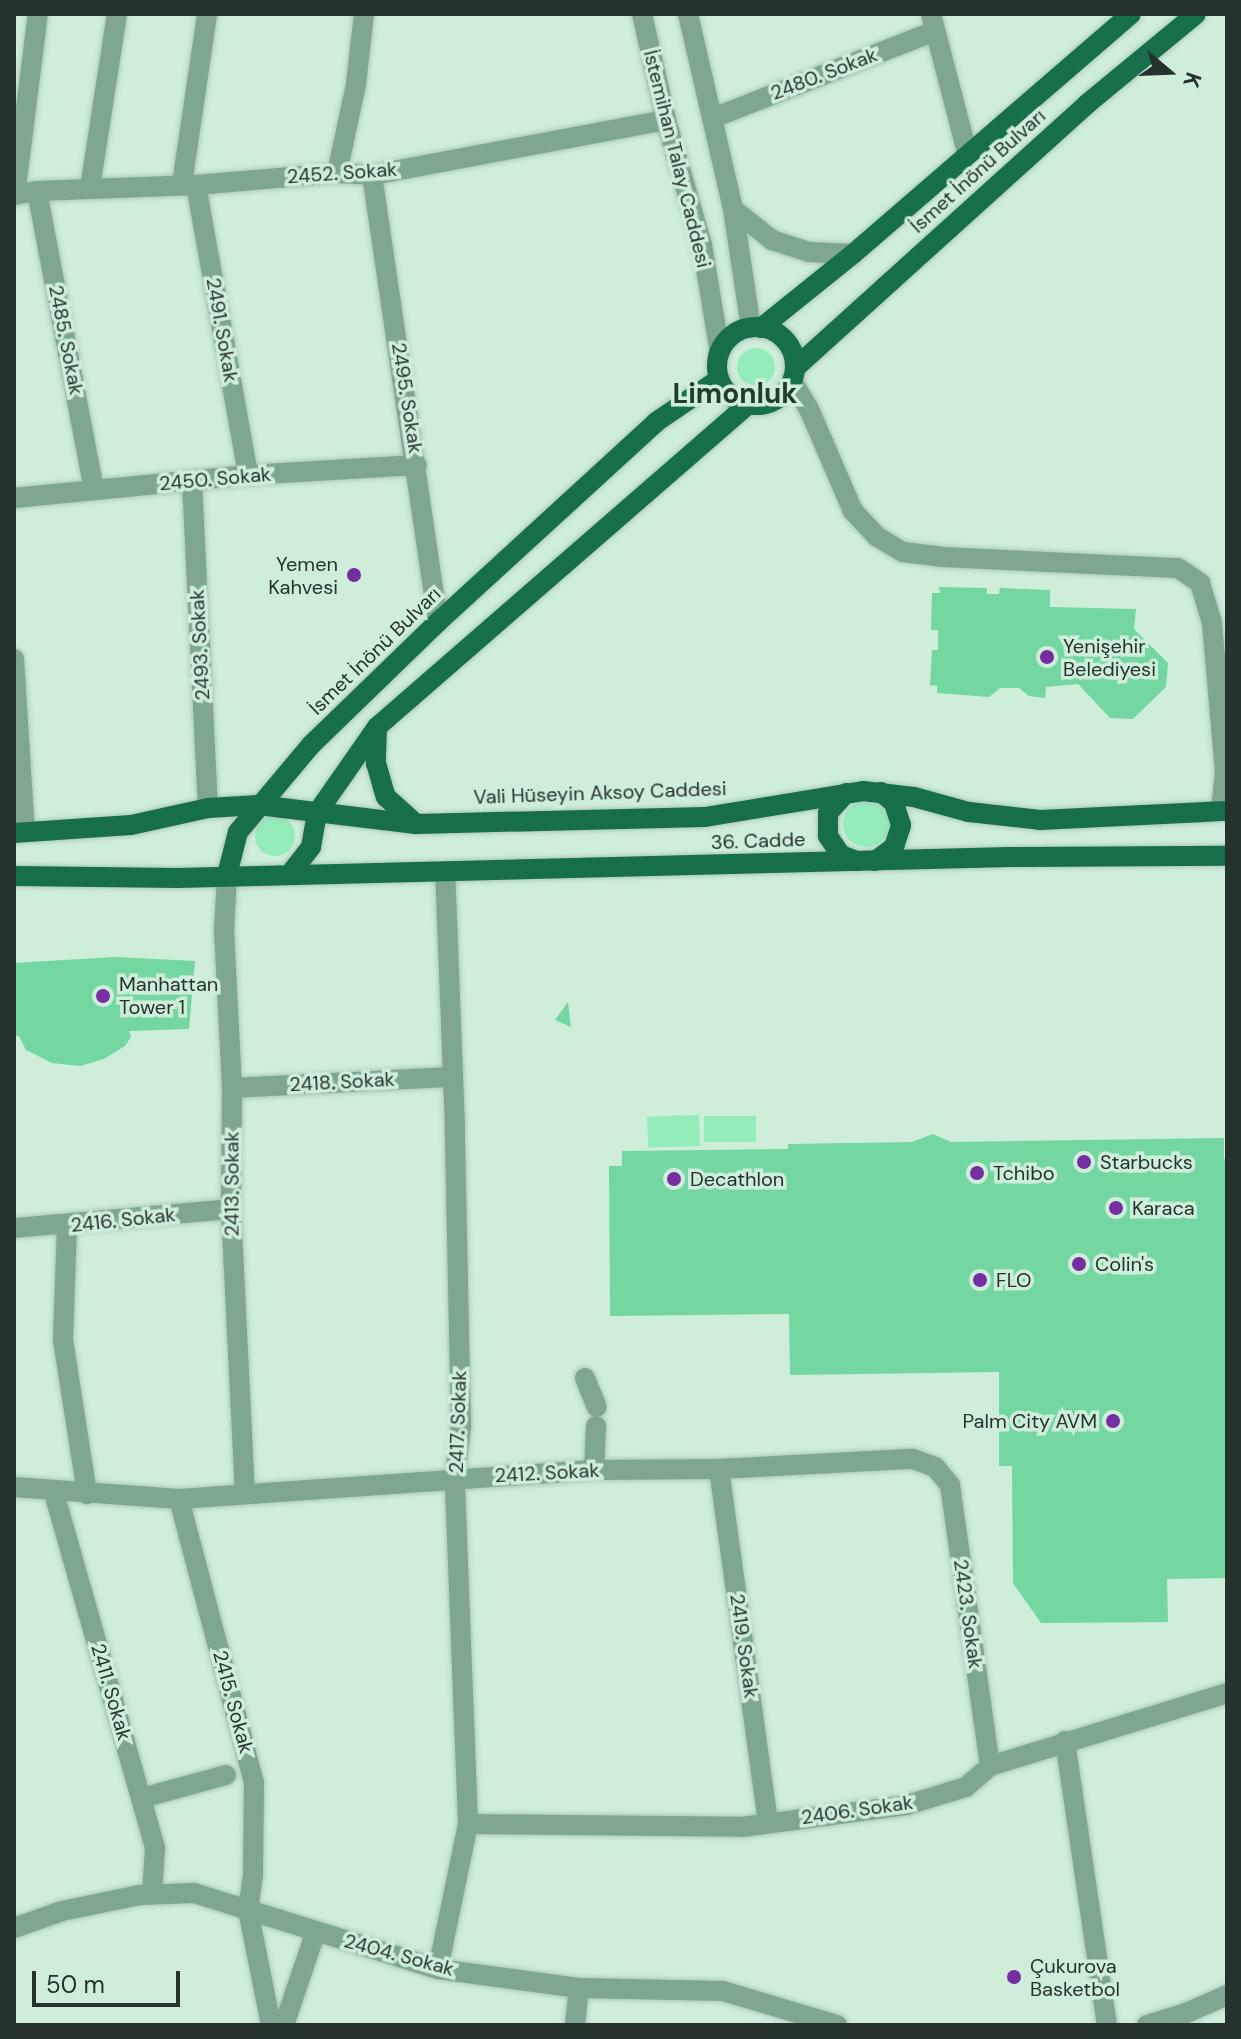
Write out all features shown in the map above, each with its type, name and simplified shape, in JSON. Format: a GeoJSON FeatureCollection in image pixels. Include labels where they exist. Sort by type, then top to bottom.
{"type":"FeatureCollection","features":[{"type":"Feature","properties":{"kind":"main road","name":"İsmet İnönü Bulvarı"},"geometry":{"type":"LineString","coordinates":[[756,328],[853,254],[967,152],[1131,14]]}},
{"type":"Feature","properties":{"kind":"main road","name":"İsmet İnönü Bulvarı"},"geometry":{"type":"LineString","coordinates":[[793,375],[1087,104],[1196,14]]}},
{"type":"Feature","properties":{"kind":"main road"},"geometry":{"type":"LineString","coordinates":[[14,876],[178,878],[290,874],[311,847],[317,813],[377,727],[748,405],[774,401],[793,375],[789,346],[773,331],[756,328],[738,332],[720,352],[719,379],[735,399],[748,405]]}},
{"type":"Feature","properties":{"kind":"main road","name":"İsmet İnönü Bulvarı"},"geometry":{"type":"LineString","coordinates":[[227,875],[238,832],[311,745],[438,622],[656,422],[719,379]]}},
{"type":"Feature","properties":{"kind":"main road"},"geometry":{"type":"LineString","coordinates":[[377,727],[376,763],[386,797],[416,824]]}},
{"type":"Feature","properties":{"kind":"main road"},"geometry":{"type":"LineString","coordinates":[[846,793],[828,813],[828,836],[841,855],[868,862],[894,847],[901,825],[894,803],[881,792]]}},
{"type":"Feature","properties":{"kind":"main road","name":"Vali Hüseyin Aksoy Caddesi"},"geometry":{"type":"LineString","coordinates":[[258,805],[416,824],[705,817],[846,793],[881,792],[914,797],[969,812],[1040,820],[1224,811]]}},
{"type":"Feature","properties":{"kind":"main road"},"geometry":{"type":"LineString","coordinates":[[19,832],[131,825],[208,808],[258,805]]}},
{"type":"Feature","properties":{"kind":"main road","name":"36. Cadde"},"geometry":{"type":"LineString","coordinates":[[290,874],[1227,856]]}},
{"type":"Feature","properties":{"kind":"street"},"geometry":{"type":"LineString","coordinates":[[14,195],[38,14]]}},
{"type":"Feature","properties":{"kind":"street"},"geometry":{"type":"LineString","coordinates":[[90,188],[117,14]]}},
{"type":"Feature","properties":{"kind":"street","name":"2491. Sokak"},"geometry":{"type":"LineString","coordinates":[[207,14],[189,185],[248,475]]}},
{"type":"Feature","properties":{"kind":"street"},"geometry":{"type":"LineString","coordinates":[[337,173],[356,84],[364,14]]}},
{"type":"Feature","properties":{"kind":"street","name":"İstemihan Talay Caddesi"},"geometry":{"type":"LineString","coordinates":[[642,14],[666,120],[702,245],[720,352]]}},
{"type":"Feature","properties":{"kind":"street","name":"İstemihan Talay Caddesi"},"geometry":{"type":"LineString","coordinates":[[688,14],[733,209],[756,328]]}},
{"type":"Feature","properties":{"kind":"street"},"geometry":{"type":"LineString","coordinates":[[933,22],[967,152]]}},
{"type":"Feature","properties":{"kind":"street","name":"2480. Sokak"},"geometry":{"type":"LineString","coordinates":[[713,118],[933,22]]}},
{"type":"Feature","properties":{"kind":"street","name":"2452. Sokak"},"geometry":{"type":"LineString","coordinates":[[14,195],[37,191],[189,185],[337,173],[372,175],[666,120]]}},
{"type":"Feature","properties":{"kind":"street","name":"2495. Sokak"},"geometry":{"type":"LineString","coordinates":[[372,175],[438,622]]}},
{"type":"Feature","properties":{"kind":"street","name":"2485. Sokak"},"geometry":{"type":"LineString","coordinates":[[37,191],[94,489]]}},
{"type":"Feature","properties":{"kind":"street"},"geometry":{"type":"LineString","coordinates":[[733,209],[772,240],[808,252],[853,254]]}},
{"type":"Feature","properties":{"kind":"street"},"geometry":{"type":"LineString","coordinates":[[793,375],[853,511],[876,536],[903,552],[942,557],[1178,568],[1200,583],[1212,623],[1225,771],[1224,811]]}},
{"type":"Feature","properties":{"kind":"street","name":"2450. Sokak"},"geometry":{"type":"LineString","coordinates":[[14,498],[248,475],[417,465]]}},
{"type":"Feature","properties":{"kind":"street","name":"2493. Sokak"},"geometry":{"type":"LineString","coordinates":[[192,482],[208,808]]}},
{"type":"Feature","properties":{"kind":"street"},"geometry":{"type":"LineString","coordinates":[[14,659],[19,832]]}},
{"type":"Feature","properties":{"kind":"street","name":"2417. Sokak"},"geometry":{"type":"LineString","coordinates":[[438,1969],[468,1824],[455,1478],[461,1426],[445,872]]}},
{"type":"Feature","properties":{"kind":"street","name":"2413. Sokak"},"geometry":{"type":"LineString","coordinates":[[227,875],[224,930],[232,1088],[231,1209],[245,1493]]}},
{"type":"Feature","properties":{"kind":"street","name":"2418. Sokak"},"geometry":{"type":"LineString","coordinates":[[232,1088],[452,1077]]}},
{"type":"Feature","properties":{"kind":"street","name":"2416. Sokak"},"geometry":{"type":"LineString","coordinates":[[14,1228],[231,1209]]}},
{"type":"Feature","properties":{"kind":"street"},"geometry":{"type":"LineString","coordinates":[[67,1225],[63,1340],[87,1494]]}},
{"type":"Feature","properties":{"kind":"street"},"geometry":{"type":"LineString","coordinates":[[585,1378],[597,1417],[594,1470]]}},
{"type":"Feature","properties":{"kind":"street","name":"2412. Sokak"},"geometry":{"type":"LineString","coordinates":[[14,1487],[54,1493],[179,1499],[594,1470],[719,1469],[913,1459],[935,1467]]}},
{"type":"Feature","properties":{"kind":"street","name":"2423. Sokak"},"geometry":{"type":"LineString","coordinates":[[935,1467],[950,1485],[990,1766]]}},
{"type":"Feature","properties":{"kind":"street","name":"2419. Sokak"},"geometry":{"type":"LineString","coordinates":[[719,1469],[768,1822]]}},
{"type":"Feature","properties":{"kind":"street","name":"2411. Sokak"},"geometry":{"type":"LineString","coordinates":[[54,1493],[155,1848],[152,1893]]}},
{"type":"Feature","properties":{"kind":"street","name":"2415. Sokak"},"geometry":{"type":"LineString","coordinates":[[179,1499],[254,1782],[253,1875],[248,1910],[271,2025]]}},
{"type":"Feature","properties":{"kind":"street","name":"2406. Sokak"},"geometry":{"type":"LineString","coordinates":[[468,1824],[742,1827],[907,1805],[966,1787],[990,1766],[1227,1693]]}},
{"type":"Feature","properties":{"kind":"street"},"geometry":{"type":"LineString","coordinates":[[1065,1741],[1107,2025]]}},
{"type":"Feature","properties":{"kind":"street"},"geometry":{"type":"LineString","coordinates":[[142,1798],[226,1775]]}},
{"type":"Feature","properties":{"kind":"street","name":"2404. Sokak"},"geometry":{"type":"LineString","coordinates":[[14,1928],[62,1911],[152,1893],[194,1893],[438,1969],[579,1988],[723,1991],[837,2025]]}},
{"type":"Feature","properties":{"kind":"street"},"geometry":{"type":"LineString","coordinates":[[284,2025],[316,1931]]}},
{"type":"Feature","properties":{"kind":"street"},"geometry":{"type":"LineString","coordinates":[[575,2025],[579,1988]]}},
{"type":"Feature","properties":{"kind":"street"},"geometry":{"type":"LineString","coordinates":[[1147,2025],[1184,2014],[1227,1995]]}},
{"type":"Feature","properties":{"kind":"green space"},"geometry":{"type":"Polygon","coordinates":[[[756,348],[770,353],[775,367],[770,381],[756,386],[742,381],[737,367],[742,353],[756,348]]]}},
{"type":"Feature","properties":{"kind":"green space"},"geometry":{"type":"Polygon","coordinates":[[[866,801],[882,808],[889,824],[882,840],[866,847],[850,840],[843,824],[850,808],[866,801]]]}},
{"type":"Feature","properties":{"kind":"green space"},"geometry":{"type":"Polygon","coordinates":[[[275,816],[289,822],[295,836],[289,850],[275,856],[261,850],[255,836],[261,822],[275,816]]]}},
{"type":"Feature","properties":{"kind":"green space"},"geometry":{"type":"Polygon","coordinates":[[[699,1115],[700,1146],[648,1148],[647,1117],[699,1115]]]}},
{"type":"Feature","properties":{"kind":"green space"},"geometry":{"type":"Polygon","coordinates":[[[704,1116],[756,1116],[756,1142],[704,1142],[704,1116]]]}},
{"type":"Feature","properties":{"kind":"building","name":"Yenişehir Belediyesi"},"geometry":{"type":"Polygon","coordinates":[[[939,587],[987,588],[987,594],[999,594],[1000,588],[1050,590],[1050,607],[1136,609],[1134,629],[1168,663],[1166,687],[1133,719],[1110,718],[1078,684],[1046,687],[1045,698],[1029,696],[1019,688],[1000,688],[989,697],[937,693],[937,686],[930,685],[932,650],[938,650],[938,630],[931,630],[932,593],[940,593],[939,587]]]}},
{"type":"Feature","properties":{"kind":"building","name":"Manhattan Tower 1"},"geometry":{"type":"Polygon","coordinates":[[[115,957],[195,961],[189,1029],[129,1031],[131,1037],[125,1046],[104,1059],[80,1066],[52,1063],[26,1050],[19,1036],[14,1036],[14,963],[115,957]]]}},
{"type":"Feature","properties":{"kind":"building"},"geometry":{"type":"Polygon","coordinates":[[[568,1002],[571,1027],[555,1020],[568,1002]]]}},
{"type":"Feature","properties":{"kind":"building","name":"Palm City AVM"},"geometry":{"type":"Polygon","coordinates":[[[933,1134],[951,1142],[1224,1138],[1224,1159],[1227,1159],[1227,1578],[1167,1579],[1168,1622],[1041,1623],[1013,1583],[1012,1466],[999,1466],[999,1372],[790,1375],[789,1314],[610,1316],[609,1166],[622,1166],[622,1151],[788,1149],[788,1144],[912,1142],[933,1134]]]}},
{"type":"Feature","properties":{"kind":"place","name":"Yemen Kahvesi"},"geometry":{"type":"Point","coordinates":[354,575]}},
{"type":"Feature","properties":{"kind":"place","name":"Yenişehir Belediyesi"},"geometry":{"type":"Point","coordinates":[1047,657]}},
{"type":"Feature","properties":{"kind":"place","name":"Manhattan Tower 1"},"geometry":{"type":"Point","coordinates":[103,996]}},
{"type":"Feature","properties":{"kind":"place","name":"Starbucks"},"geometry":{"type":"Point","coordinates":[1084,1162]}},
{"type":"Feature","properties":{"kind":"place","name":"Tchibo"},"geometry":{"type":"Point","coordinates":[977,1173]}},
{"type":"Feature","properties":{"kind":"place","name":"Decathlon"},"geometry":{"type":"Point","coordinates":[674,1179]}},
{"type":"Feature","properties":{"kind":"place","name":"Karaca"},"geometry":{"type":"Point","coordinates":[1116,1208]}},
{"type":"Feature","properties":{"kind":"place","name":"Colin's"},"geometry":{"type":"Point","coordinates":[1079,1264]}},
{"type":"Feature","properties":{"kind":"place","name":"FLO"},"geometry":{"type":"Point","coordinates":[980,1280]}},
{"type":"Feature","properties":{"kind":"place","name":"Palm City AVM"},"geometry":{"type":"Point","coordinates":[1113,1421]}},
{"type":"Feature","properties":{"kind":"place","name":"Çukurova Basketbol"},"geometry":{"type":"Point","coordinates":[1014,1977]}},
{"type":"Feature","properties":{"kind":"district","name":"Limonluk"},"geometry":{"type":"Point","coordinates":[735,394]}}]}
